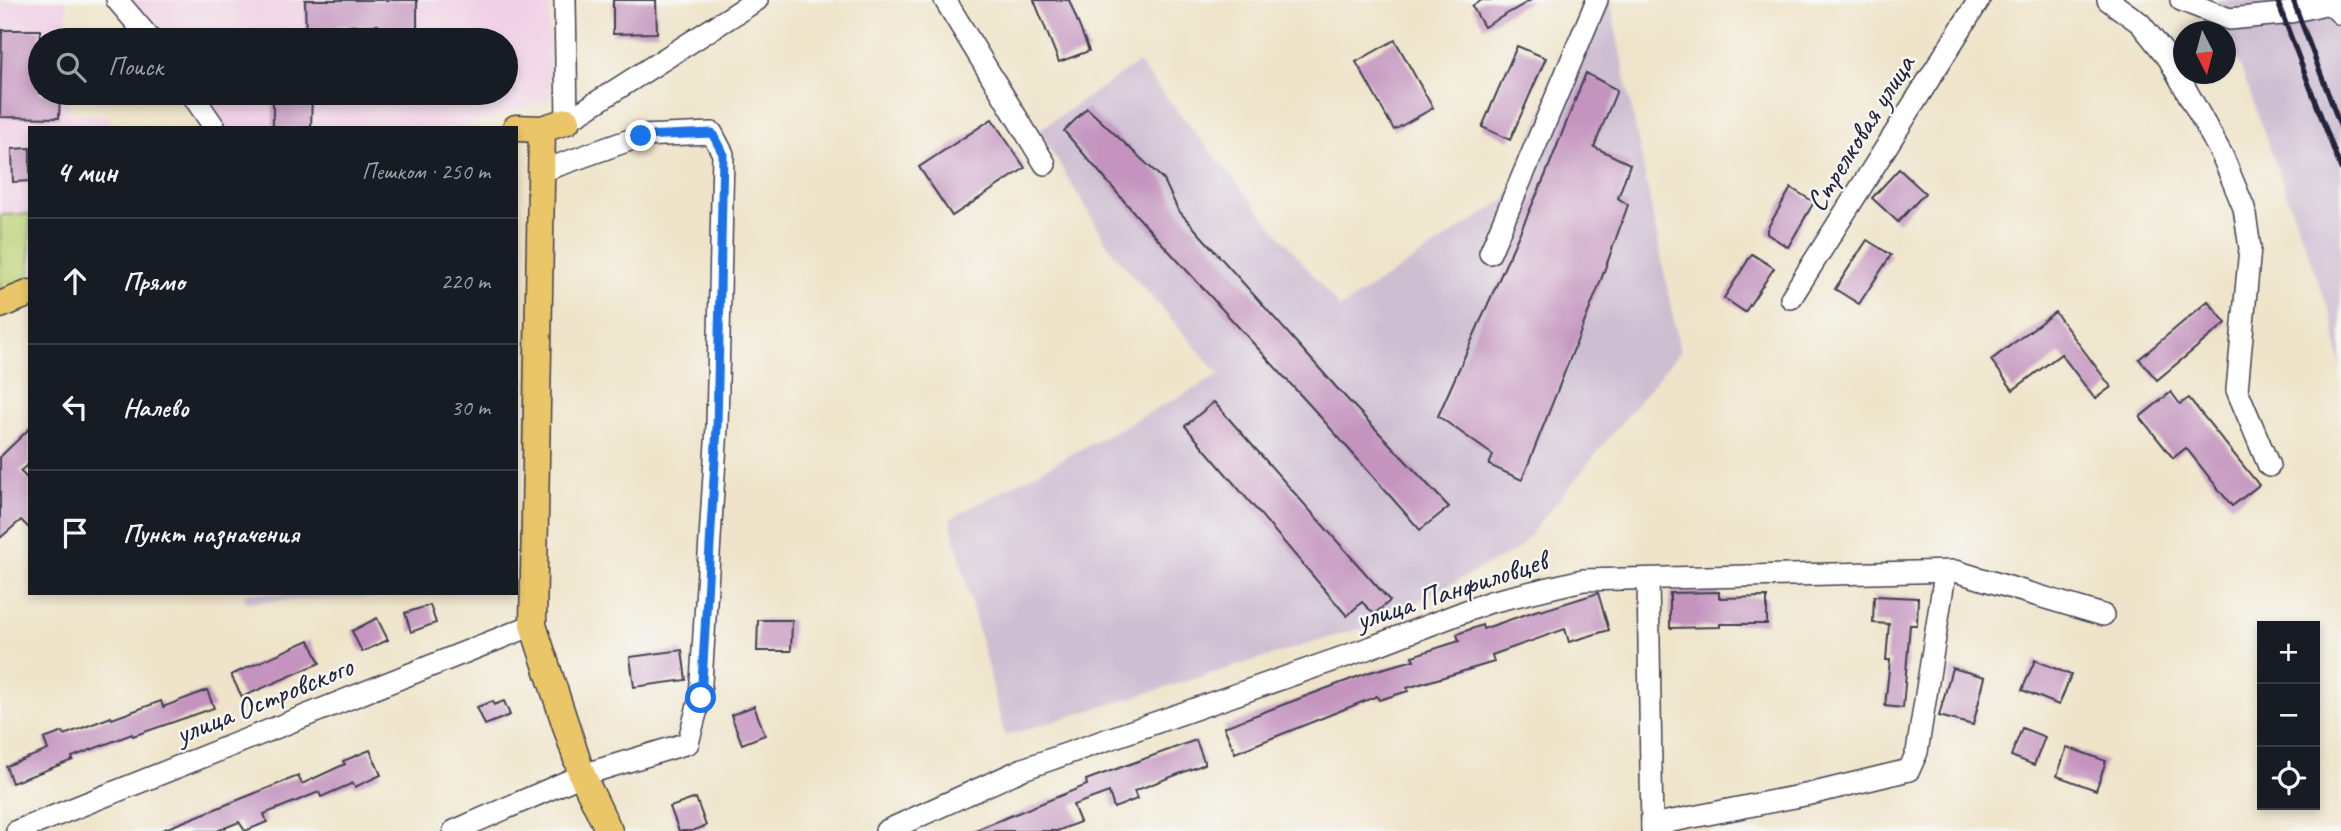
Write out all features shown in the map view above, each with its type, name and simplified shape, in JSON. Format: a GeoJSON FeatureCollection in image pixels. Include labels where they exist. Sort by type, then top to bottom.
{"type":"FeatureCollection","features":[{"type":"Feature","properties":{"kind":"main road"},"geometry":{"type":"LineString","coordinates":[[567,121],[529,129],[542,171],[533,625],[583,775],[609,831]]}},
{"type":"Feature","properties":{"kind":"main road"},"geometry":{"type":"LineString","coordinates":[[0,305],[28,294]]}},
{"type":"Feature","properties":{"kind":"street"},"geometry":{"type":"LineString","coordinates":[[117,0],[141,28]]}},
{"type":"Feature","properties":{"kind":"street"},"geometry":{"type":"LineString","coordinates":[[565,0],[567,121]]}},
{"type":"Feature","properties":{"kind":"street"},"geometry":{"type":"LineString","coordinates":[[567,121],[757,0]]}},
{"type":"Feature","properties":{"kind":"street"},"geometry":{"type":"LineString","coordinates":[[945,0],[1045,164]]}},
{"type":"Feature","properties":{"kind":"street"},"geometry":{"type":"LineString","coordinates":[[1490,253],[1597,0]]}},
{"type":"Feature","properties":{"kind":"street","name":"Стрелковая улица"},"geometry":{"type":"LineString","coordinates":[[1791,298],[1979,0]]}},
{"type":"Feature","properties":{"kind":"street"},"geometry":{"type":"LineString","coordinates":[[2108,0],[2140,23],[2169,59],[2222,155],[2244,208],[2250,248],[2237,390],[2269,466]]}},
{"type":"Feature","properties":{"kind":"street"},"geometry":{"type":"LineString","coordinates":[[2181,0],[2230,19],[2282,13],[2329,3],[2341,14]]}},
{"type":"Feature","properties":{"kind":"street"},"geometry":{"type":"LineString","coordinates":[[199,105],[214,126]]}},
{"type":"Feature","properties":{"kind":"street"},"geometry":{"type":"LineString","coordinates":[[454,831],[583,775],[688,743],[701,698],[717,427],[723,154],[712,133],[641,136],[542,171]]}},
{"type":"Feature","properties":{"kind":"street","name":"улица Панфиловцев"},"geometry":{"type":"LineString","coordinates":[[886,831],[1023,769],[1369,648],[1490,602],[1583,580],[1955,571],[2103,615]]}},
{"type":"Feature","properties":{"kind":"street"},"geometry":{"type":"LineString","coordinates":[[1648,579],[1652,828],[1909,770],[1917,751],[1944,580]]}},
{"type":"Feature","properties":{"kind":"street","name":"улица Островского"},"geometry":{"type":"LineString","coordinates":[[16,831],[533,625]]}},
{"type":"Feature","properties":{"kind":"shaded area"},"geometry":{"type":"Polygon","coordinates":[[[0,0],[67,0],[67,28],[28,28],[28,105],[68,105],[68,113],[109,115],[109,126],[28,126],[28,214],[0,215],[0,0]]]}},
{"type":"Feature","properties":{"kind":"shaded area"},"geometry":{"type":"Polygon","coordinates":[[[125,0],[549,0],[550,99],[470,126],[221,126],[205,105],[518,105],[518,28],[147,28],[125,0]]]}},
{"type":"Feature","properties":{"kind":"shaded area"},"geometry":{"type":"Polygon","coordinates":[[[1588,0],[1610,0],[1680,351],[1518,549],[1372,625],[1005,736],[950,519],[1220,375],[1111,250],[1039,130],[1138,63],[1340,308],[1506,199],[1588,0]]]}},
{"type":"Feature","properties":{"kind":"shaded area"},"geometry":{"type":"Polygon","coordinates":[[[2216,0],[2341,0],[2341,369],[2333,322],[2236,55],[2236,21],[2224,21],[2216,0]]]}},
{"type":"Feature","properties":{"kind":"shaded area"},"geometry":{"type":"Polygon","coordinates":[[[245,595],[427,595],[245,602],[245,595]]]}},
{"type":"Feature","properties":{"kind":"green space"},"geometry":{"type":"Polygon","coordinates":[[[28,214],[28,284],[0,294],[0,215],[28,214]]]}},
{"type":"Feature","properties":{"kind":"building"},"geometry":{"type":"Polygon","coordinates":[[[305,0],[417,0],[417,28],[378,28],[378,25],[306,28],[305,0]]]}},
{"type":"Feature","properties":{"kind":"building"},"geometry":{"type":"Polygon","coordinates":[[[613,0],[656,0],[657,33],[613,34],[613,0]]]}},
{"type":"Feature","properties":{"kind":"building"},"geometry":{"type":"Polygon","coordinates":[[[1034,0],[1069,0],[1089,51],[1059,62],[1034,0]]]}},
{"type":"Feature","properties":{"kind":"building"},"geometry":{"type":"Polygon","coordinates":[[[1482,0],[1531,0],[1484,27],[1472,6],[1482,0]]]}},
{"type":"Feature","properties":{"kind":"building"},"geometry":{"type":"Polygon","coordinates":[[[2,30],[28,30],[28,105],[60,105],[59,118],[0,117],[2,30]]]}},
{"type":"Feature","properties":{"kind":"building"},"geometry":{"type":"Polygon","coordinates":[[[1395,40],[1433,108],[1394,130],[1356,62],[1395,40]]]}},
{"type":"Feature","properties":{"kind":"building"},"geometry":{"type":"Polygon","coordinates":[[[1517,46],[1546,58],[1510,140],[1482,127],[1517,46]]]}},
{"type":"Feature","properties":{"kind":"building"},"geometry":{"type":"Polygon","coordinates":[[[1586,73],[1617,90],[1594,147],[1630,164],[1618,198],[1628,205],[1522,480],[1489,465],[1493,455],[1438,416],[1545,176],[1586,73]]]}},
{"type":"Feature","properties":{"kind":"building"},"geometry":{"type":"Polygon","coordinates":[[[273,105],[312,105],[311,126],[273,126],[273,105]]]}},
{"type":"Feature","properties":{"kind":"building"},"geometry":{"type":"Polygon","coordinates":[[[1087,108],[1164,180],[1178,210],[1336,387],[1449,507],[1420,530],[1137,216],[1064,131],[1087,108]]]}},
{"type":"Feature","properties":{"kind":"building"},"geometry":{"type":"Polygon","coordinates":[[[992,119],[1025,168],[952,216],[919,167],[992,119]]]}},
{"type":"Feature","properties":{"kind":"building"},"geometry":{"type":"Polygon","coordinates":[[[28,148],[28,181],[13,182],[12,149],[28,148]]]}},
{"type":"Feature","properties":{"kind":"building"},"geometry":{"type":"Polygon","coordinates":[[[1899,169],[1925,193],[1898,222],[1872,198],[1899,169]]]}},
{"type":"Feature","properties":{"kind":"building"},"geometry":{"type":"Polygon","coordinates":[[[1791,188],[1814,202],[1788,247],[1767,234],[1767,229],[1791,188]]]}},
{"type":"Feature","properties":{"kind":"building"},"geometry":{"type":"Polygon","coordinates":[[[1867,240],[1891,255],[1859,304],[1835,289],[1867,240]]]}},
{"type":"Feature","properties":{"kind":"building"},"geometry":{"type":"Polygon","coordinates":[[[1752,254],[1774,268],[1745,312],[1724,298],[1752,254]]]}},
{"type":"Feature","properties":{"kind":"building"},"geometry":{"type":"Polygon","coordinates":[[[2208,301],[2226,323],[2157,380],[2139,359],[2208,301]]]}},
{"type":"Feature","properties":{"kind":"building"},"geometry":{"type":"Polygon","coordinates":[[[2055,312],[2111,387],[2095,399],[2061,354],[2013,390],[1991,360],[2055,312]]]}},
{"type":"Feature","properties":{"kind":"building"},"geometry":{"type":"Polygon","coordinates":[[[2171,392],[2180,404],[2189,398],[2259,485],[2232,506],[2186,448],[2173,458],[2140,417],[2171,392]]]}},
{"type":"Feature","properties":{"kind":"building"},"geometry":{"type":"Polygon","coordinates":[[[1214,402],[1390,601],[1374,614],[1362,602],[1347,616],[1185,426],[1214,402]]]}},
{"type":"Feature","properties":{"kind":"building"},"geometry":{"type":"Polygon","coordinates":[[[28,430],[28,465],[20,471],[28,479],[28,527],[21,520],[0,538],[0,457],[28,430]]]}},
{"type":"Feature","properties":{"kind":"building"},"geometry":{"type":"Polygon","coordinates":[[[1719,592],[1719,598],[1767,597],[1767,624],[1670,628],[1670,593],[1719,592]]]}},
{"type":"Feature","properties":{"kind":"building"},"geometry":{"type":"Polygon","coordinates":[[[1598,593],[1609,630],[1569,642],[1565,629],[1492,655],[1494,662],[1407,688],[1408,691],[1379,700],[1377,696],[1235,753],[1224,727],[1370,672],[1414,660],[1412,656],[1459,641],[1457,634],[1482,625],[1483,629],[1598,593]]]}},
{"type":"Feature","properties":{"kind":"building"},"geometry":{"type":"Polygon","coordinates":[[[1874,596],[1918,598],[1917,625],[1910,625],[1903,708],[1885,706],[1890,660],[1886,660],[1889,624],[1873,623],[1874,596]]]}},
{"type":"Feature","properties":{"kind":"building"},"geometry":{"type":"Polygon","coordinates":[[[430,605],[436,623],[411,632],[405,613],[430,605]]]}},
{"type":"Feature","properties":{"kind":"building"},"geometry":{"type":"Polygon","coordinates":[[[377,618],[388,640],[362,652],[352,631],[377,618]]]}},
{"type":"Feature","properties":{"kind":"building"},"geometry":{"type":"Polygon","coordinates":[[[758,620],[792,620],[791,651],[757,651],[758,620]]]}},
{"type":"Feature","properties":{"kind":"building"},"geometry":{"type":"Polygon","coordinates":[[[309,640],[320,663],[242,697],[231,675],[309,640]]]}},
{"type":"Feature","properties":{"kind":"building"},"geometry":{"type":"Polygon","coordinates":[[[682,650],[686,680],[634,687],[630,657],[682,650]]]}},
{"type":"Feature","properties":{"kind":"building"},"geometry":{"type":"Polygon","coordinates":[[[2035,660],[2071,675],[2059,705],[2022,690],[2035,660]]]}},
{"type":"Feature","properties":{"kind":"building"},"geometry":{"type":"Polygon","coordinates":[[[1952,668],[1985,677],[1973,725],[1939,716],[1952,668]]]}},
{"type":"Feature","properties":{"kind":"building"},"geometry":{"type":"Polygon","coordinates":[[[207,690],[214,708],[133,736],[132,734],[12,783],[6,766],[48,750],[44,739],[63,732],[64,735],[161,701],[163,707],[207,690]]]}},
{"type":"Feature","properties":{"kind":"building"},"geometry":{"type":"Polygon","coordinates":[[[493,701],[494,705],[504,701],[510,715],[485,725],[477,707],[493,701]]]}},
{"type":"Feature","properties":{"kind":"building"},"geometry":{"type":"Polygon","coordinates":[[[754,706],[765,735],[742,744],[731,715],[754,706]]]}},
{"type":"Feature","properties":{"kind":"building"},"geometry":{"type":"Polygon","coordinates":[[[2022,728],[2045,737],[2034,765],[2011,756],[2022,728]]]}},
{"type":"Feature","properties":{"kind":"building"},"geometry":{"type":"Polygon","coordinates":[[[1196,740],[1205,764],[1134,791],[1137,799],[1114,808],[1109,792],[1073,805],[1080,822],[1057,831],[973,831],[1087,785],[1086,780],[1196,740]]]}},
{"type":"Feature","properties":{"kind":"building"},"geometry":{"type":"Polygon","coordinates":[[[2067,747],[2106,761],[2096,790],[2057,776],[2067,747]]]}},
{"type":"Feature","properties":{"kind":"building"},"geometry":{"type":"Polygon","coordinates":[[[370,750],[381,775],[355,787],[353,783],[321,797],[319,792],[264,814],[267,822],[245,831],[239,822],[217,831],[160,831],[298,776],[302,784],[345,764],[343,761],[370,750]]]}},
{"type":"Feature","properties":{"kind":"building"},"geometry":{"type":"Polygon","coordinates":[[[696,798],[706,826],[692,831],[679,831],[670,807],[696,798]]]}},
{"type":"Feature","properties":{"kind":"railway"},"geometry":{"type":"LineString","coordinates":[[2277,0],[2341,169]]}},
{"type":"Feature","properties":{"kind":"railway"},"geometry":{"type":"LineString","coordinates":[[2293,0],[2341,128]]}},
{"type":"Feature","properties":{"kind":"route"},"geometry":{"type":"LineString","coordinates":[[641,136],[712,133],[723,154],[717,427],[701,698]]}}]}
